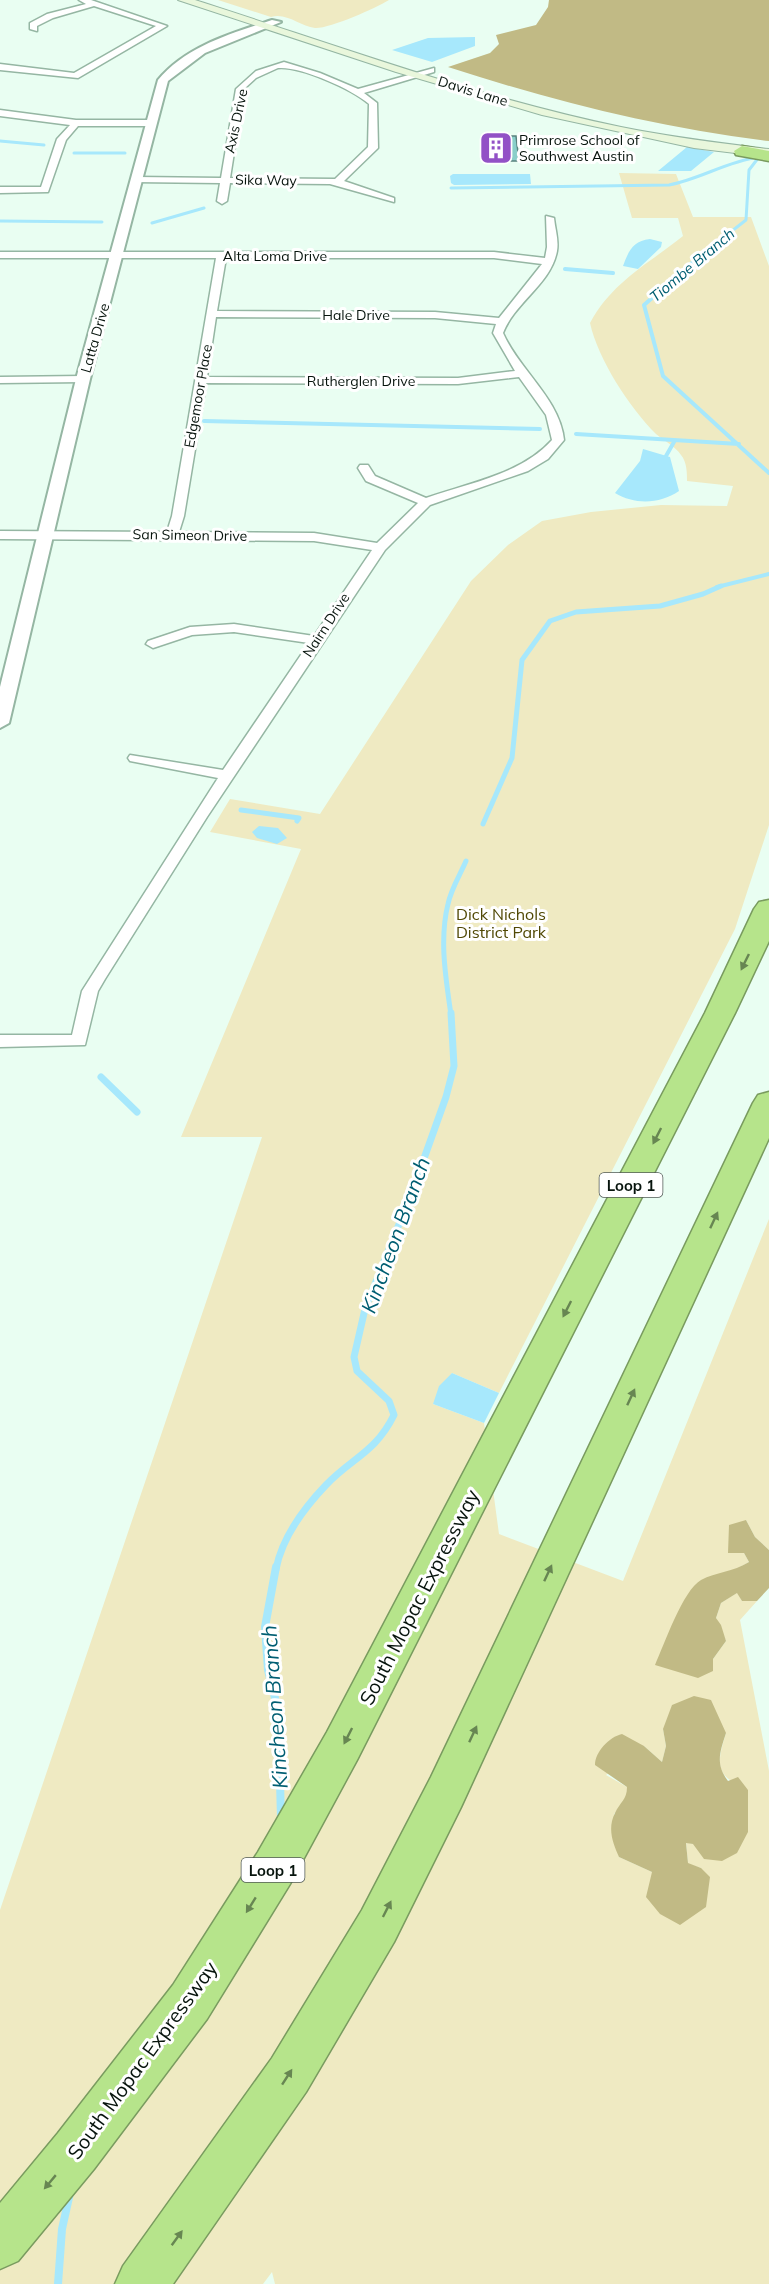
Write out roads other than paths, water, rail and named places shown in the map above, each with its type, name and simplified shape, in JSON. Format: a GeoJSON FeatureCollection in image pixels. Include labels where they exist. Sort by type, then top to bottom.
{"type":"FeatureCollection","features":[{"type":"Feature","properties":{"kind":"highway"},"geometry":{"type":"LineString","coordinates":[[742,151],[769,155]]}},
{"type":"Feature","properties":{"kind":"highway","name":"South Mopac Expressway"},"geometry":{"type":"LineString","coordinates":[[0,2243],[76,2151],[190,2002],[268,1878],[342,1746],[490,1460],[720,1013],[769,909]]}},
{"type":"Feature","properties":{"kind":"highway"},"geometry":{"type":"LineString","coordinates":[[141,2284],[176,2238],[289,2075],[378,1926],[446,1792],[769,1103]]}},
{"type":"Feature","properties":{"kind":"main road","name":"Davis Lane"},"geometry":{"type":"LineString","coordinates":[[184,0],[271,24],[565,114],[742,151]]}},
{"type":"Feature","properties":{"kind":"main road","name":"Davis Lane"},"geometry":{"type":"LineString","coordinates":[[206,0],[271,24]]}},
{"type":"Feature","properties":{"kind":"main road","name":"Davis Lane"},"geometry":{"type":"LineString","coordinates":[[565,114],[694,137],[769,147]]}},
{"type":"Feature","properties":{"kind":"street"},"geometry":{"type":"LineString","coordinates":[[0,67],[75,76],[162,26],[83,0]]}},
{"type":"Feature","properties":{"kind":"street"},"geometry":{"type":"LineString","coordinates":[[34,29],[33,25],[43,19],[94,4]]}},
{"type":"Feature","properties":{"kind":"street","name":"Latta Drive"},"geometry":{"type":"LineString","coordinates":[[0,723],[83,379],[118,256],[150,123],[163,80],[174,68],[196,53],[228,38],[271,24]]}},
{"type":"Feature","properties":{"kind":"street","name":"Axis Drive"},"geometry":{"type":"LineString","coordinates":[[222,201],[240,89],[253,76],[283,65],[361,91]]}},
{"type":"Feature","properties":{"kind":"street"},"geometry":{"type":"LineString","coordinates":[[338,182],[370,152],[374,144],[375,106],[361,91],[426,72]]}},
{"type":"Feature","properties":{"kind":"street"},"geometry":{"type":"LineString","coordinates":[[0,113],[76,123],[150,123]]}},
{"type":"Feature","properties":{"kind":"street"},"geometry":{"type":"LineString","coordinates":[[0,190],[45,190],[62,139],[76,123]]}},
{"type":"Feature","properties":{"kind":"street","name":"Sika Way"},"geometry":{"type":"LineString","coordinates":[[137,180],[338,182],[391,200]]}},
{"type":"Feature","properties":{"kind":"street"},"geometry":{"type":"LineString","coordinates":[[500,321],[549,262],[553,250],[549,218]]}},
{"type":"Feature","properties":{"kind":"street","name":"Alta Loma Drive"},"geometry":{"type":"LineString","coordinates":[[0,255],[494,255],[549,262]]}},
{"type":"Feature","properties":{"kind":"street","name":"Edgemoor Place"},"geometry":{"type":"LineString","coordinates":[[172,535],[178,514],[221,256]]}},
{"type":"Feature","properties":{"kind":"street","name":"Hale Drive"},"geometry":{"type":"LineString","coordinates":[[212,314],[435,315],[500,321]]}},
{"type":"Feature","properties":{"kind":"street","name":"Nairn Drive"},"geometry":{"type":"LineString","coordinates":[[0,1041],[79,1041],[90,991],[227,775],[380,547],[426,502],[524,468],[544,456],[558,440],[556,423],[500,340],[498,333],[500,321]]}},
{"type":"Feature","properties":{"kind":"street","name":"Rutherglen Drive"},"geometry":{"type":"LineString","coordinates":[[199,380],[458,381],[522,373]]}},
{"type":"Feature","properties":{"kind":"street"},"geometry":{"type":"LineString","coordinates":[[0,380],[83,379]]}},
{"type":"Feature","properties":{"kind":"street"},"geometry":{"type":"LineString","coordinates":[[364,468],[370,478],[426,502]]}},
{"type":"Feature","properties":{"kind":"street","name":"San Simeon Drive"},"geometry":{"type":"LineString","coordinates":[[0,535],[314,537],[380,547]]}},
{"type":"Feature","properties":{"kind":"street"},"geometry":{"type":"LineString","coordinates":[[153,644],[190,631],[234,628],[316,640]]}},
{"type":"Feature","properties":{"kind":"street"},"geometry":{"type":"LineString","coordinates":[[135,758],[227,775]]}},
{"type":"Feature","properties":{"kind":"water"},"geometry":{"type":"Polygon","coordinates":[[[475,37],[475,46],[432,62],[392,50],[428,38],[475,37]]]}},
{"type":"Feature","properties":{"kind":"water"},"geometry":{"type":"Polygon","coordinates":[[[687,147],[714,152],[691,171],[658,171],[687,147]]]}},
{"type":"Feature","properties":{"kind":"water"},"geometry":{"type":"Polygon","coordinates":[[[453,174],[530,174],[531,184],[454,185],[451,183],[450,176],[453,174]]]}},
{"type":"Feature","properties":{"kind":"water"},"geometry":{"type":"Polygon","coordinates":[[[650,239],[662,242],[661,247],[638,269],[623,266],[632,247],[650,239]]]}},
{"type":"Feature","properties":{"kind":"water"},"geometry":{"type":"Polygon","coordinates":[[[643,449],[670,457],[679,491],[656,501],[631,500],[615,493],[640,461],[643,449]]]}},
{"type":"Feature","properties":{"kind":"water"},"geometry":{"type":"Polygon","coordinates":[[[259,826],[278,828],[287,838],[277,844],[257,838],[252,832],[259,826]]]}},
{"type":"Feature","properties":{"kind":"water"},"geometry":{"type":"Polygon","coordinates":[[[452,1373],[499,1393],[484,1423],[433,1404],[439,1386],[452,1373]]]}},
{"type":"Feature","properties":{"kind":"waterway"},"geometry":{"type":"LineString","coordinates":[[0,141],[44,145]]}},
{"type":"Feature","properties":{"kind":"waterway"},"geometry":{"type":"LineString","coordinates":[[74,153],[125,153]]}},
{"type":"Feature","properties":{"kind":"waterway"},"geometry":{"type":"LineString","coordinates":[[451,188],[669,185],[758,157]]}},
{"type":"Feature","properties":{"kind":"waterway","name":"Tiombe Branch"},"geometry":{"type":"LineString","coordinates":[[700,256],[746,220],[749,170],[759,157]]}},
{"type":"Feature","properties":{"kind":"waterway"},"geometry":{"type":"LineString","coordinates":[[152,223],[204,208]]}},
{"type":"Feature","properties":{"kind":"waterway"},"geometry":{"type":"LineString","coordinates":[[0,221],[102,222]]}},
{"type":"Feature","properties":{"kind":"waterway","name":"Tiombe Branch"},"geometry":{"type":"LineString","coordinates":[[701,255],[644,305],[663,376],[737,444]]}},
{"type":"Feature","properties":{"kind":"waterway"},"geometry":{"type":"LineString","coordinates":[[565,269],[613,273]]}},
{"type":"Feature","properties":{"kind":"waterway"},"geometry":{"type":"LineString","coordinates":[[204,421],[540,429]]}},
{"type":"Feature","properties":{"kind":"waterway"},"geometry":{"type":"LineString","coordinates":[[576,434],[737,444]]}},
{"type":"Feature","properties":{"kind":"waterway"},"geometry":{"type":"LineString","coordinates":[[666,456],[674,442]]}},
{"type":"Feature","properties":{"kind":"waterway","name":"Tiombe Branch"},"geometry":{"type":"LineString","coordinates":[[737,444],[769,473]]}},
{"type":"Feature","properties":{"kind":"waterway","name":"Kincheon Branch"},"geometry":{"type":"LineString","coordinates":[[721,586],[769,574]]}},
{"type":"Feature","properties":{"kind":"waterway","name":"Kincheon Branch"},"geometry":{"type":"LineString","coordinates":[[483,824],[512,758],[522,660],[550,621],[576,612],[660,606],[703,594],[721,586]]}},
{"type":"Feature","properties":{"kind":"waterway","name":"Kincheon Branch"},"geometry":{"type":"LineString","coordinates":[[717,587],[721,586]]}},
{"type":"Feature","properties":{"kind":"waterway"},"geometry":{"type":"LineString","coordinates":[[241,810],[299,818],[297,821]]}},
{"type":"Feature","properties":{"kind":"waterway","name":"Kincheon Branch"},"geometry":{"type":"LineString","coordinates":[[451,1015],[444,960],[445,918],[453,887],[466,861]]}},
{"type":"Feature","properties":{"kind":"waterway","name":"Kincheon Branch"},"geometry":{"type":"LineString","coordinates":[[276,1569],[283,1546],[310,1503],[326,1485],[379,1438],[394,1415],[389,1401],[357,1371],[354,1357],[365,1309],[412,1192],[446,1097],[454,1066],[451,1013]]}},
{"type":"Feature","properties":{"kind":"waterway"},"geometry":{"type":"LineString","coordinates":[[101,1077],[137,1112]]}},
{"type":"Feature","properties":{"kind":"waterway","name":"Kincheon Branch"},"geometry":{"type":"LineString","coordinates":[[276,1567],[265,1627],[268,1670],[278,1710],[281,1818]]}},
{"type":"Feature","properties":{"kind":"waterway","name":"Kincheon Branch"},"geometry":{"type":"LineString","coordinates":[[58,2284],[62,2229],[70,2193]]}},
{"type":"Feature","properties":{"kind":"place","name":"Primrose School of Southwest Austin"},"geometry":{"type":"Point","coordinates":[496,148]}},
{"type":"Feature","properties":{"kind":"park label","name":"Dick Nichols District Park"},"geometry":{"type":"Point","coordinates":[501,923]}}]}
